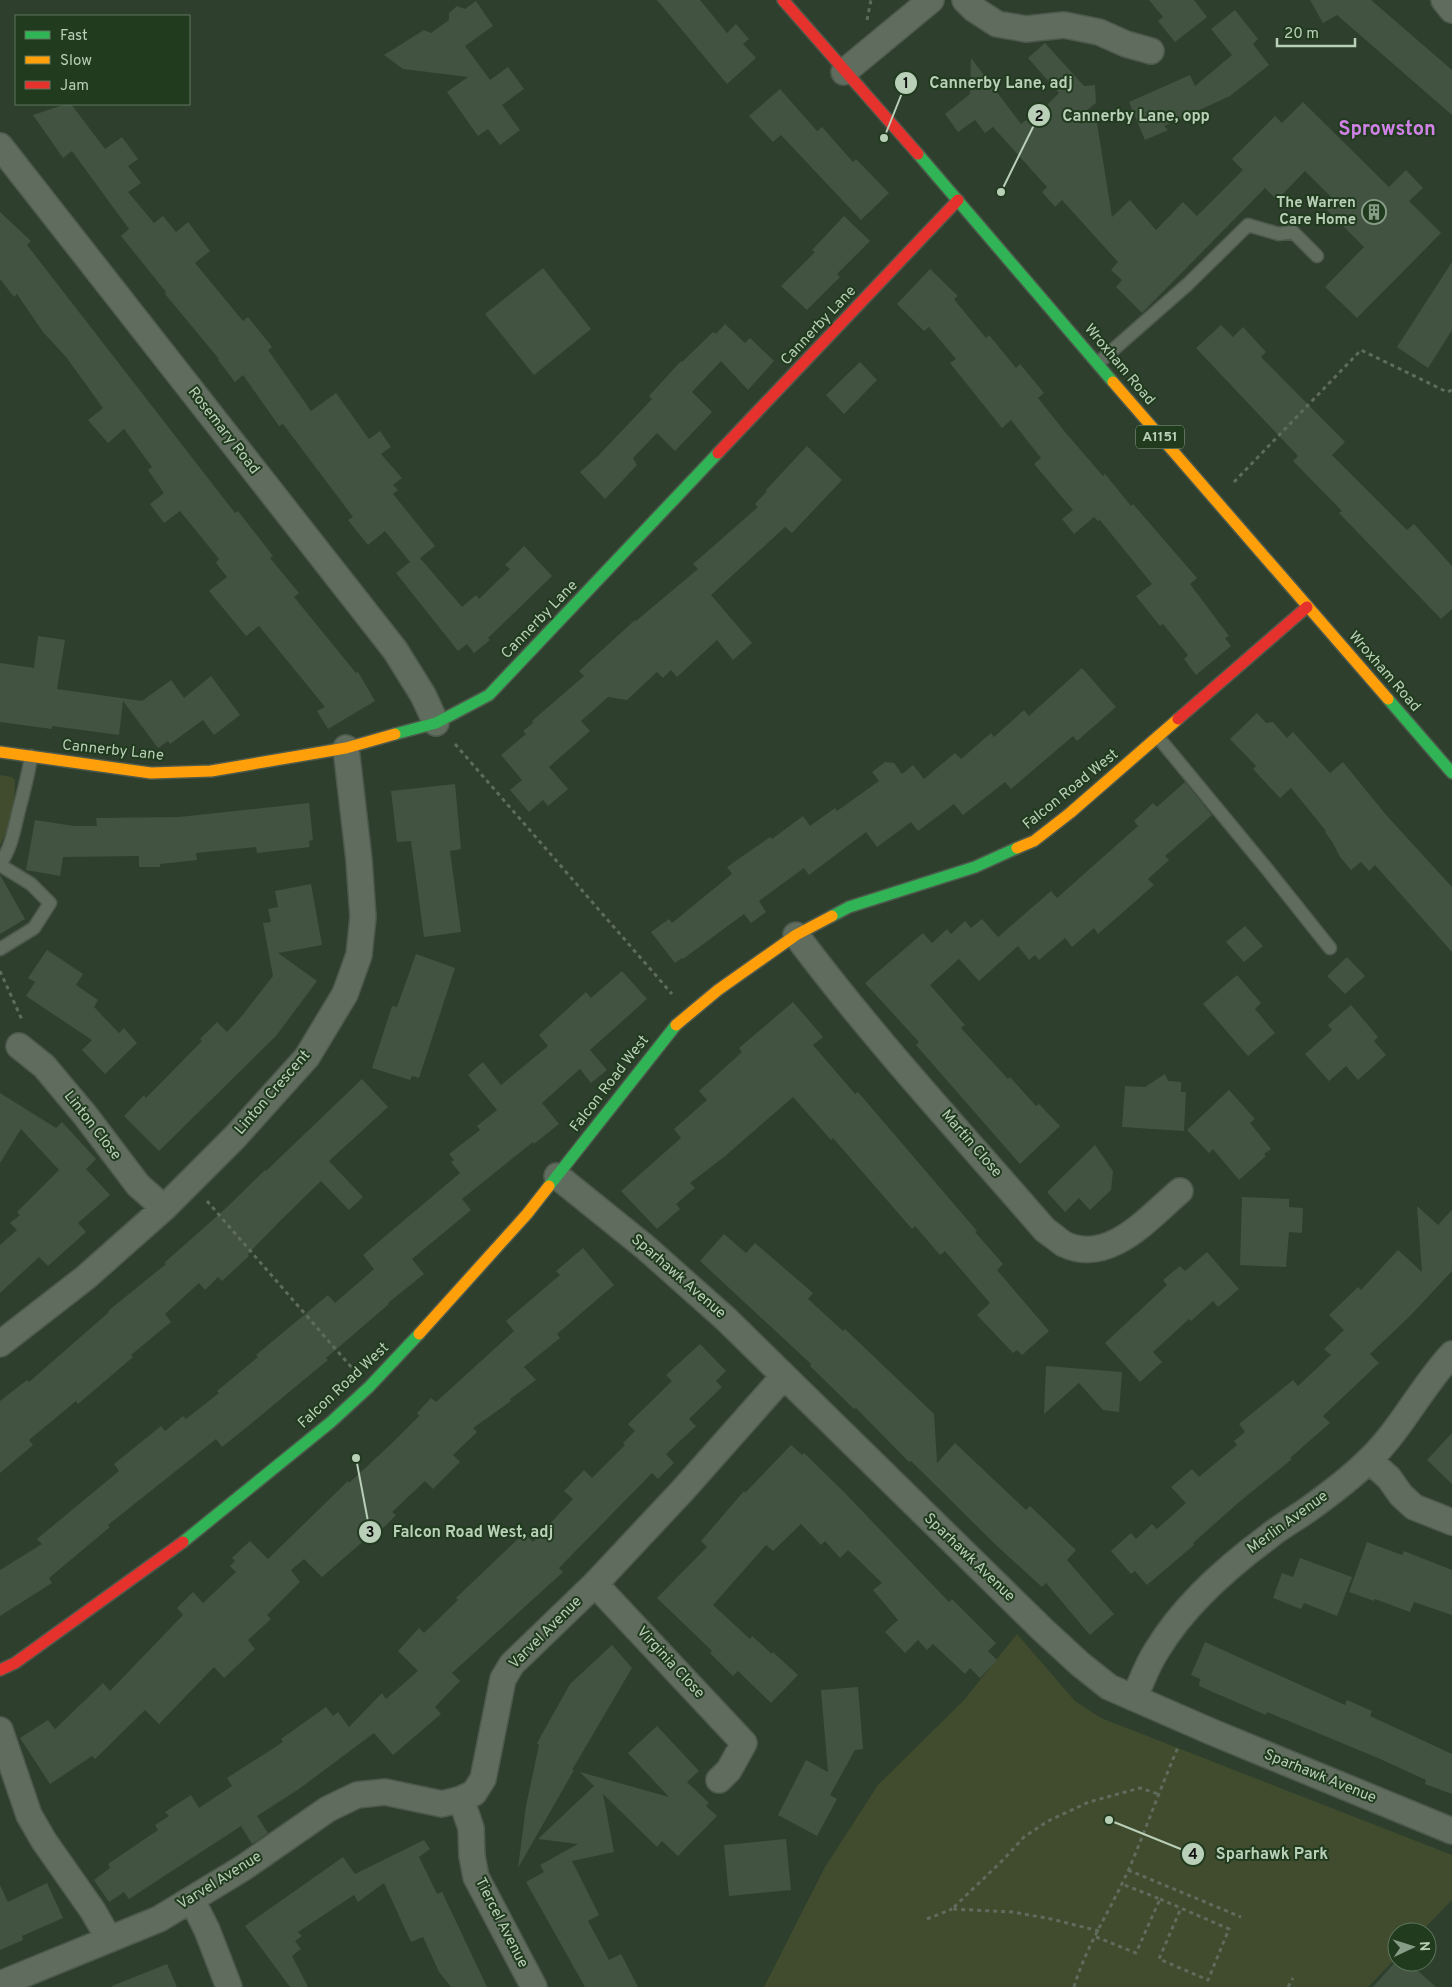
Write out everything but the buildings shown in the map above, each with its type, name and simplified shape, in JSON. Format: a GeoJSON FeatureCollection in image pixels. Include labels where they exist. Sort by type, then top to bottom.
{"type":"FeatureCollection","features":[{"type":"Feature","properties":{"kind":"street","name":"Wroxham Road"},"geometry":{"type":"LineString","coordinates":[[783,0],[1452,773]]}},
{"type":"Feature","properties":{"kind":"street"},"geometry":{"type":"LineString","coordinates":[[844,72],[931,0]]}},
{"type":"Feature","properties":{"kind":"street"},"geometry":{"type":"LineString","coordinates":[[965,0],[974,9],[997,24],[1026,29],[1064,25],[1099,32],[1126,44],[1152,51]]}},
{"type":"Feature","properties":{"kind":"street"},"geometry":{"type":"LineString","coordinates":[[1444,0],[1452,10]]}},
{"type":"Feature","properties":{"kind":"street","name":"Rosemary Road"},"geometry":{"type":"LineString","coordinates":[[0,146],[394,650],[423,695],[436,723]]}},
{"type":"Feature","properties":{"kind":"street","name":"Cannerby Lane"},"geometry":{"type":"LineString","coordinates":[[0,752],[151,772],[211,771],[346,748],[436,723],[489,695],[958,200]]}},
{"type":"Feature","properties":{"kind":"street","name":"Falcon Road West"},"geometry":{"type":"LineString","coordinates":[[0,1670],[15,1663],[182,1542],[331,1422],[369,1387],[527,1214],[678,1022],[718,990],[796,935],[849,907],[975,867],[1034,841],[1070,813],[1308,607]]}},
{"type":"Feature","properties":{"kind":"street","name":"Linton Crescent"},"geometry":{"type":"LineString","coordinates":[[0,1344],[85,1278],[164,1208],[235,1138],[307,1057],[345,994],[359,954],[363,917],[359,860],[346,748]]}},
{"type":"Feature","properties":{"kind":"street","name":"Martin Close"},"geometry":{"type":"LineString","coordinates":[[796,935],[877,1035],[1045,1230],[1064,1244],[1084,1250],[1106,1247],[1123,1239],[1180,1190]]}},
{"type":"Feature","properties":{"kind":"street","name":"Linton Close"},"geometry":{"type":"LineString","coordinates":[[19,1046],[44,1066],[85,1115],[138,1185],[164,1208]]}},
{"type":"Feature","properties":{"kind":"street","name":"Sparhawk Avenue"},"geometry":{"type":"LineString","coordinates":[[557,1176],[646,1247],[726,1319],[1080,1664],[1109,1687],[1452,1831]]}},
{"type":"Feature","properties":{"kind":"street","name":"Merlin Avenue"},"geometry":{"type":"LineString","coordinates":[[1134,1698],[1156,1651],[1186,1610],[1232,1565],[1269,1535],[1341,1485],[1369,1460],[1400,1424],[1440,1366],[1452,1354]]}},
{"type":"Feature","properties":{"kind":"street","name":"Varvel Avenue"},"geometry":{"type":"LineString","coordinates":[[0,1984],[159,1919],[243,1868],[328,1809],[358,1795],[385,1792],[442,1804],[474,1793],[483,1779],[503,1680],[512,1664],[595,1584],[683,1490],[784,1376]]}},
{"type":"Feature","properties":{"kind":"street"},"geometry":{"type":"LineString","coordinates":[[1369,1460],[1389,1478],[1401,1495],[1414,1507],[1452,1522]]}},
{"type":"Feature","properties":{"kind":"street","name":"Virginia Close"},"geometry":{"type":"LineString","coordinates":[[595,1584],[749,1737],[729,1770],[719,1780]]}},
{"type":"Feature","properties":{"kind":"street"},"geometry":{"type":"LineString","coordinates":[[0,1730],[29,1815],[44,1841],[93,1911],[109,1939]]}},
{"type":"Feature","properties":{"kind":"street","name":"Tiercel Avenue"},"geometry":{"type":"LineString","coordinates":[[461,1799],[471,1828],[472,1856],[476,1877],[534,1987]]}},
{"type":"Feature","properties":{"kind":"street"},"geometry":{"type":"LineString","coordinates":[[192,1900],[207,1930],[228,1987]]}},
{"type":"Feature","properties":{"kind":"lane"},"geometry":{"type":"LineString","coordinates":[[1098,363],[1188,284],[1248,225],[1279,234],[1293,232],[1317,256]]}},
{"type":"Feature","properties":{"kind":"lane"},"geometry":{"type":"LineString","coordinates":[[1158,737],[1267,868],[1330,948]]}},
{"type":"Feature","properties":{"kind":"lane"},"geometry":{"type":"LineString","coordinates":[[0,949],[34,928],[50,903],[31,884],[0,865],[6,856],[12,839],[31,756]]}},
{"type":"Feature","properties":{"kind":"path"},"geometry":{"type":"LineString","coordinates":[[866,26],[872,0]]}},
{"type":"Feature","properties":{"kind":"path"},"geometry":{"type":"LineString","coordinates":[[1215,501],[1361,350],[1447,392],[1452,390]]}},
{"type":"Feature","properties":{"kind":"path"},"geometry":{"type":"LineString","coordinates":[[436,723],[689,1014]]}},
{"type":"Feature","properties":{"kind":"path"},"geometry":{"type":"LineString","coordinates":[[0,971],[26,1027],[19,1046]]}},
{"type":"Feature","properties":{"kind":"path"},"geometry":{"type":"LineString","coordinates":[[190,1182],[369,1387]]}},
{"type":"Feature","properties":{"kind":"path"},"geometry":{"type":"LineString","coordinates":[[1074,1987],[1081,1963],[1122,1884],[1189,1722]]}},
{"type":"Feature","properties":{"kind":"path"},"geometry":{"type":"LineString","coordinates":[[927,1919],[952,1909],[1024,1837],[1048,1821],[1089,1802],[1140,1788],[1158,1794]]}},
{"type":"Feature","properties":{"kind":"path"},"geometry":{"type":"LineString","coordinates":[[1128,1870],[1241,1917]]}},
{"type":"Feature","properties":{"kind":"path"},"geometry":{"type":"LineString","coordinates":[[1122,1884],[1160,1899],[1181,1908],[1229,1929],[1208,1980],[1159,1959],[1181,1908]]}},
{"type":"Feature","properties":{"kind":"path"},"geometry":{"type":"LineString","coordinates":[[1096,1937],[1136,1953],[1160,1899]]}},
{"type":"Feature","properties":{"kind":"path"},"geometry":{"type":"LineString","coordinates":[[952,1909],[1014,1912],[1099,1931]]}},
{"type":"Feature","properties":{"kind":"path"},"geometry":{"type":"LineString","coordinates":[[1288,1987],[1293,1978]]}},
{"type":"Feature","properties":{"kind":"green space"},"geometry":{"type":"Polygon","coordinates":[[[0,775],[12,777],[15,780],[12,814],[0,845],[0,775]]]}},
{"type":"Feature","properties":{"kind":"green space"},"geometry":{"type":"Polygon","coordinates":[[[1017,1634],[1075,1701],[1101,1718],[1452,1855],[1452,1900],[1431,1922],[1387,1922],[1387,1967],[1368,1987],[764,1987],[825,1867],[878,1785],[964,1700],[1017,1634]]]}},
{"type":"Feature","properties":{"kind":"traffic: fast"},"geometry":{"type":"LineString","coordinates":[[918,154],[1113,382]]}},
{"type":"Feature","properties":{"kind":"traffic: fast"},"geometry":{"type":"LineString","coordinates":[[395,734],[436,723],[489,695],[718,453]]}},
{"type":"Feature","properties":{"kind":"traffic: fast"},"geometry":{"type":"LineString","coordinates":[[1388,699],[1452,773]]}},
{"type":"Feature","properties":{"kind":"traffic: fast"},"geometry":{"type":"LineString","coordinates":[[832,916],[849,907],[975,867],[1017,848]]}},
{"type":"Feature","properties":{"kind":"traffic: fast"},"geometry":{"type":"LineString","coordinates":[[549,1186],[676,1025]]}},
{"type":"Feature","properties":{"kind":"traffic: fast"},"geometry":{"type":"LineString","coordinates":[[183,1542],[331,1422],[369,1387],[419,1334]]}},
{"type":"Feature","properties":{"kind":"traffic: slow"},"geometry":{"type":"LineString","coordinates":[[1113,382],[1388,699]]}},
{"type":"Feature","properties":{"kind":"traffic: slow"},"geometry":{"type":"LineString","coordinates":[[1017,848],[1034,841],[1070,813],[1178,719]]}},
{"type":"Feature","properties":{"kind":"traffic: slow"},"geometry":{"type":"LineString","coordinates":[[0,752],[151,773],[211,771],[346,748],[395,734]]}},
{"type":"Feature","properties":{"kind":"traffic: slow"},"geometry":{"type":"LineString","coordinates":[[676,1025],[718,990],[796,935],[832,916]]}},
{"type":"Feature","properties":{"kind":"traffic: slow"},"geometry":{"type":"LineString","coordinates":[[419,1334],[527,1214],[549,1186]]}},
{"type":"Feature","properties":{"kind":"traffic: jam"},"geometry":{"type":"LineString","coordinates":[[783,0],[918,154]]}},
{"type":"Feature","properties":{"kind":"traffic: jam"},"geometry":{"type":"LineString","coordinates":[[718,453],[958,200]]}},
{"type":"Feature","properties":{"kind":"traffic: jam"},"geometry":{"type":"LineString","coordinates":[[1178,719],[1307,607]]}},
{"type":"Feature","properties":{"kind":"traffic: jam"},"geometry":{"type":"LineString","coordinates":[[0,1670],[15,1663],[183,1542]]}},
{"type":"Feature","properties":{"kind":"place","name":"Cannerby Lane, adj"},"geometry":{"type":"Point","coordinates":[884,138]}},
{"type":"Feature","properties":{"kind":"place","name":"Cannerby Lane, opp"},"geometry":{"type":"Point","coordinates":[1001,192]}},
{"type":"Feature","properties":{"kind":"place","name":"The Warren Care Home"},"geometry":{"type":"Point","coordinates":[1374,212]}},
{"type":"Feature","properties":{"kind":"place","name":"Falcon Road West, adj"},"geometry":{"type":"Point","coordinates":[356,1458]}},
{"type":"Feature","properties":{"kind":"place","name":"Sparhawk Park"},"geometry":{"type":"Point","coordinates":[1109,1820]}},
{"type":"Feature","properties":{"kind":"district","name":"Sprowston"},"geometry":{"type":"Point","coordinates":[1387,130]}}]}
